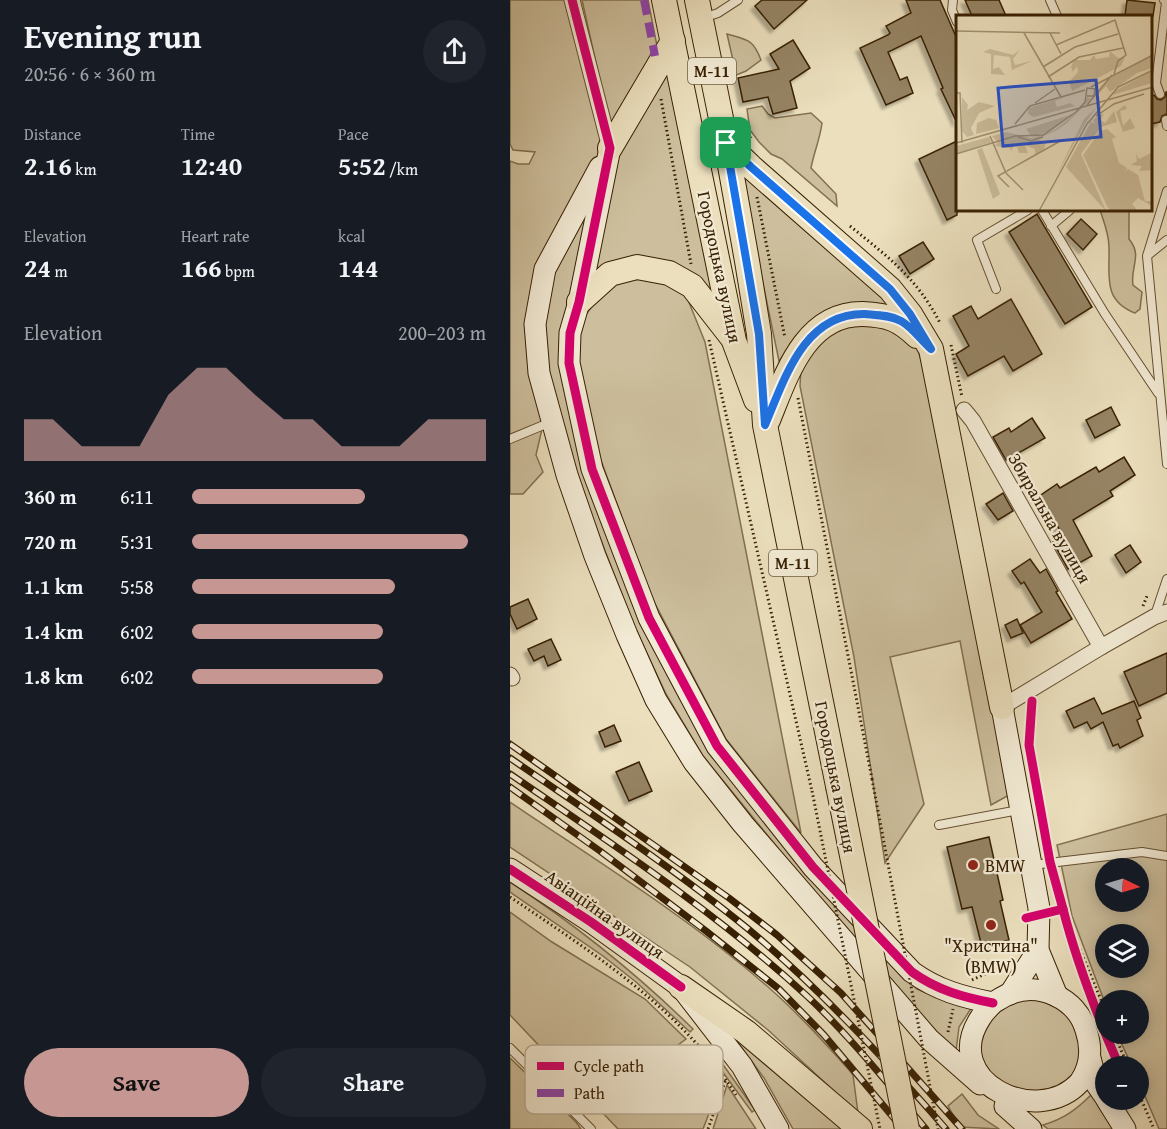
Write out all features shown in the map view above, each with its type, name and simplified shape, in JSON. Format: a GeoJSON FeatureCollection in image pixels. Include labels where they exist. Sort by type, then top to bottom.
{"type":"FeatureCollection","features":[{"type":"Feature","properties":{"kind":"main road","name":"Городоцька вулиця"},"geometry":{"type":"LineString","coordinates":[[664,0],[734,340],[765,425]]}},
{"type":"Feature","properties":{"kind":"main road","name":"Городоцька вулиця"},"geometry":{"type":"LineString","coordinates":[[699,9],[726,143],[759,334],[765,425],[907,1129]]}},
{"type":"Feature","properties":{"kind":"main road"},"geometry":{"type":"LineString","coordinates":[[610,148],[673,41]]}},
{"type":"Feature","properties":{"kind":"main road"},"geometry":{"type":"LineString","coordinates":[[726,143],[890,289],[910,314],[931,349],[1002,707]]}},
{"type":"Feature","properties":{"kind":"main road"},"geometry":{"type":"LineString","coordinates":[[579,302],[610,274],[637,267],[669,273],[692,286],[734,340]]}},
{"type":"Feature","properties":{"kind":"main road"},"geometry":{"type":"LineString","coordinates":[[765,425],[792,363],[812,336],[827,322],[849,314],[879,315],[902,321],[931,349]]}},
{"type":"Feature","properties":{"kind":"main road"},"geometry":{"type":"LineString","coordinates":[[681,987],[746,1032],[860,1129]]}},
{"type":"Feature","properties":{"kind":"street"},"geometry":{"type":"LineString","coordinates":[[572,0],[610,148],[579,302],[570,333],[569,363],[592,469],[649,618],[717,746],[813,867],[912,972],[927,983],[957,996],[1001,998],[1026,990],[1042,991],[1057,996],[1071,1005],[1084,1023],[1090,1041],[1090,1058],[1095,1077]]}},
{"type":"Feature","properties":{"kind":"street"},"geometry":{"type":"LineString","coordinates":[[610,148],[545,268],[534,324],[539,373],[567,475],[591,546],[627,636],[656,700],[694,762],[787,876],[929,1039],[1031,1129]]}},
{"type":"Feature","properties":{"kind":"street","name":"Збиральна вулиця"},"geometry":{"type":"LineString","coordinates":[[964,410],[973,421],[1101,647]]}},
{"type":"Feature","properties":{"kind":"street"},"geometry":{"type":"LineString","coordinates":[[1057,996],[1038,950],[1040,864],[1021,809],[1002,707],[1101,647],[1161,614]]}},
{"type":"Feature","properties":{"kind":"street","name":"Авіаційна вулиця"},"geometry":{"type":"LineString","coordinates":[[510,869],[591,922],[681,987],[742,1066],[778,1129]]}},
{"type":"Feature","properties":{"kind":"street"},"geometry":{"type":"LineString","coordinates":[[1038,950],[1001,998],[981,1017],[973,1033],[971,1051],[974,1069],[982,1085],[993,1096],[1011,1106],[1028,1110],[1045,1108],[1061,1101],[1075,1090],[1085,1075],[1090,1058]]}},
{"type":"Feature","properties":{"kind":"street"},"geometry":{"type":"LineString","coordinates":[[1113,1110],[1125,1129]]}},
{"type":"Feature","properties":{"kind":"lane"},"geometry":{"type":"LineString","coordinates":[[699,9],[718,13],[738,0]]}},
{"type":"Feature","properties":{"kind":"lane"},"geometry":{"type":"LineString","coordinates":[[953,0],[952,10],[956,20]]}},
{"type":"Feature","properties":{"kind":"lane"},"geometry":{"type":"LineString","coordinates":[[1050,0],[1057,15]]}},
{"type":"Feature","properties":{"kind":"lane"},"geometry":{"type":"LineString","coordinates":[[1160,94],[1156,83],[1166,2],[1164,0]]}},
{"type":"Feature","properties":{"kind":"lane"},"geometry":{"type":"LineString","coordinates":[[1167,191],[1147,256],[1167,464]]}},
{"type":"Feature","properties":{"kind":"lane"},"geometry":{"type":"LineString","coordinates":[[996,289],[977,240],[1025,212]]}},
{"type":"Feature","properties":{"kind":"lane"},"geometry":{"type":"LineString","coordinates":[[1043,212],[1104,314],[1159,395]]}},
{"type":"Feature","properties":{"kind":"lane"},"geometry":{"type":"LineString","coordinates":[[1051,226],[1068,212]]}},
{"type":"Feature","properties":{"kind":"lane"},"geometry":{"type":"LineString","coordinates":[[1147,256],[1167,240]]}},
{"type":"Feature","properties":{"kind":"lane"},"geometry":{"type":"LineString","coordinates":[[510,439],[552,422]]}},
{"type":"Feature","properties":{"kind":"lane"},"geometry":{"type":"LineString","coordinates":[[1161,614],[1167,579]]}},
{"type":"Feature","properties":{"kind":"lane"},"geometry":{"type":"LineString","coordinates":[[939,825],[1021,809]]}},
{"type":"Feature","properties":{"kind":"lane"},"geometry":{"type":"LineString","coordinates":[[1040,864],[1142,852],[1167,856]]}},
{"type":"Feature","properties":{"kind":"lane"},"geometry":{"type":"LineString","coordinates":[[510,1048],[525,1063]]}},
{"type":"Feature","properties":{"kind":"lane"},"geometry":{"type":"LineString","coordinates":[[576,1114],[591,1129]]}},
{"type":"Feature","properties":{"kind":"path"},"geometry":{"type":"LineString","coordinates":[[660,94],[691,265]]}},
{"type":"Feature","properties":{"kind":"path"},"geometry":{"type":"LineString","coordinates":[[757,195],[785,340]]}},
{"type":"Feature","properties":{"kind":"path"},"geometry":{"type":"LineString","coordinates":[[705,331],[712,353],[812,791],[880,1129]]}},
{"type":"Feature","properties":{"kind":"path"},"geometry":{"type":"LineString","coordinates":[[797,394],[938,1129]]}},
{"type":"Feature","properties":{"kind":"path"},"geometry":{"type":"LineString","coordinates":[[1031,757],[1029,745],[1032,701]]}},
{"type":"Feature","properties":{"kind":"path"},"geometry":{"type":"LineString","coordinates":[[1040,864],[1063,909],[1074,952],[1095,998]]}},
{"type":"Feature","properties":{"kind":"path"},"geometry":{"type":"LineString","coordinates":[[510,897],[602,959],[649,998],[698,1045]]}},
{"type":"Feature","properties":{"kind":"path"},"geometry":{"type":"LineString","coordinates":[[1039,914],[1063,909]]}},
{"type":"Feature","properties":{"kind":"path"},"geometry":{"type":"LineString","coordinates":[[969,982],[1017,959]]}},
{"type":"Feature","properties":{"kind":"path"},"geometry":{"type":"LineString","coordinates":[[948,1033],[954,1004]]}},
{"type":"Feature","properties":{"kind":"path"},"geometry":{"type":"LineString","coordinates":[[723,1075],[738,1098]]}},
{"type":"Feature","properties":{"kind":"path"},"geometry":{"type":"LineString","coordinates":[[723,1087],[726,1079]]}},
{"type":"Feature","properties":{"kind":"path"},"geometry":{"type":"LineString","coordinates":[[1137,1110],[1146,1129]]}},
{"type":"Feature","properties":{"kind":"path"},"geometry":{"type":"LineString","coordinates":[[1146,1110],[1154,1129]]}},
{"type":"Feature","properties":{"kind":"path"},"geometry":{"type":"LineString","coordinates":[[708,1129],[713,1114]]}},
{"type":"Feature","properties":{"kind":"shaded area"},"geometry":{"type":"Polygon","coordinates":[[[510,0],[571,0],[600,125],[601,154],[561,339],[643,624],[674,688],[710,751],[818,884],[917,989],[954,1004],[972,1007],[959,1027],[956,1051],[946,1043],[813,891],[703,756],[666,694],[635,628],[575,473],[548,372],[542,429],[536,455],[543,472],[523,494],[510,494],[510,161],[529,164],[535,152],[513,150],[510,144],[510,0]]]}},
{"type":"Feature","properties":{"kind":"shaded area"},"geometry":{"type":"Polygon","coordinates":[[[582,0],[648,0],[659,56],[611,130],[582,0]]]}},
{"type":"Feature","properties":{"kind":"shaded area"},"geometry":{"type":"Polygon","coordinates":[[[727,34],[749,41],[761,60],[746,71],[734,76],[727,34]]]}},
{"type":"Feature","properties":{"kind":"shaded area"},"geometry":{"type":"Polygon","coordinates":[[[673,60],[714,291],[673,263],[594,276],[614,158],[673,60]]]}},
{"type":"Feature","properties":{"kind":"shaded area"},"geometry":{"type":"Polygon","coordinates":[[[762,106],[768,114],[775,118],[811,113],[822,123],[811,168],[836,194],[837,206],[782,159],[771,154],[750,130],[747,109],[762,106]]]}},
{"type":"Feature","properties":{"kind":"shaded area"},"geometry":{"type":"Polygon","coordinates":[[[740,172],[896,310],[805,328],[779,361],[740,172]]]}},
{"type":"Feature","properties":{"kind":"shaded area"},"geometry":{"type":"Polygon","coordinates":[[[1101,212],[1129,212],[1129,239],[1136,256],[1133,285],[1142,292],[1140,309],[1135,313],[1124,308],[1117,301],[1110,286],[1106,228],[1101,212]]]}},
{"type":"Feature","properties":{"kind":"shaded area"},"geometry":{"type":"Polygon","coordinates":[[[631,277],[669,282],[684,290],[705,342],[801,833],[726,739],[650,594],[595,444],[576,346],[580,323],[603,291],[631,277]]]}},
{"type":"Feature","properties":{"kind":"shaded area"},"geometry":{"type":"Polygon","coordinates":[[[877,322],[907,337],[918,350],[929,388],[1009,795],[991,805],[960,641],[890,657],[924,804],[885,863],[854,657],[800,386],[801,366],[815,343],[847,324],[877,322]]]}},
{"type":"Feature","properties":{"kind":"shaded area"},"geometry":{"type":"Polygon","coordinates":[[[510,802],[706,936],[778,996],[810,1027],[853,1075],[858,1113],[768,1030],[690,967],[510,847],[510,802]]]}},
{"type":"Feature","properties":{"kind":"shaded area"},"geometry":{"type":"Polygon","coordinates":[[[1167,814],[1167,1129],[1159,1129],[1149,1106],[1149,1056],[1127,1056],[1122,1044],[1149,1044],[1149,990],[1100,990],[1096,978],[1149,978],[1149,924],[1095,924],[1095,977],[1072,916],[1057,845],[1167,814]]]}},
{"type":"Feature","properties":{"kind":"shaded area"},"geometry":{"type":"Polygon","coordinates":[[[510,882],[559,915],[605,951],[693,1029],[690,1032],[636,982],[603,956],[510,892],[510,882]]]}},
{"type":"Feature","properties":{"kind":"shaded area"},"geometry":{"type":"Polygon","coordinates":[[[510,912],[552,942],[645,999],[686,1039],[678,1045],[538,1045],[510,1015],[510,912]]]}},
{"type":"Feature","properties":{"kind":"shaded area"},"geometry":{"type":"Polygon","coordinates":[[[1019,999],[1051,1001],[1075,1022],[1082,1053],[1070,1083],[1043,1099],[986,1076],[979,1045],[992,1015],[1019,999]]]}},
{"type":"Feature","properties":{"kind":"shaded area"},"geometry":{"type":"Polygon","coordinates":[[[726,1026],[845,1129],[793,1129],[764,1078],[726,1026]]]}},
{"type":"Feature","properties":{"kind":"shaded area"},"geometry":{"type":"Polygon","coordinates":[[[510,1058],[525,1073],[525,1114],[568,1114],[581,1129],[510,1129],[510,1058]]]}},
{"type":"Feature","properties":{"kind":"shaded area"},"geometry":{"type":"Polygon","coordinates":[[[723,1064],[755,1110],[752,1112],[723,1073],[723,1064]]]}},
{"type":"Feature","properties":{"kind":"shaded area"},"geometry":{"type":"Polygon","coordinates":[[[727,1085],[756,1129],[713,1129],[718,1114],[723,1114],[723,1098],[727,1085]]]}},
{"type":"Feature","properties":{"kind":"shaded area"},"geometry":{"type":"Polygon","coordinates":[[[962,1094],[978,1115],[999,1129],[960,1127],[948,1106],[962,1094]]]}},
{"type":"Feature","properties":{"kind":"shaded area"},"geometry":{"type":"Polygon","coordinates":[[[1092,1094],[1095,1098],[1095,1110],[1104,1110],[1119,1129],[1048,1129],[1043,1125],[1070,1113],[1092,1094]]]}},
{"type":"Feature","properties":{"kind":"shaded area"},"geometry":{"type":"Polygon","coordinates":[[[604,1114],[709,1114],[703,1129],[618,1129],[604,1114]]]}},
{"type":"Feature","properties":{"kind":"building"},"geometry":{"type":"Polygon","coordinates":[[[762,0],[807,0],[774,29],[755,6],[762,0]]]}},
{"type":"Feature","properties":{"kind":"building"},"geometry":{"type":"Polygon","coordinates":[[[906,0],[940,0],[956,37],[956,121],[921,36],[888,52],[900,80],[907,77],[913,93],[886,105],[860,48],[888,35],[890,33],[886,26],[911,13],[906,0]]]}},
{"type":"Feature","properties":{"kind":"building"},"geometry":{"type":"Polygon","coordinates":[[[965,0],[999,0],[1006,15],[972,15],[965,0]]]}},
{"type":"Feature","properties":{"kind":"building"},"geometry":{"type":"Polygon","coordinates":[[[1127,0],[1155,3],[1153,16],[1125,15],[1127,0]]]}},
{"type":"Feature","properties":{"kind":"building"},"geometry":{"type":"Polygon","coordinates":[[[793,40],[810,68],[790,81],[797,108],[773,114],[768,97],[743,102],[738,78],[779,69],[770,54],[793,40]]]}},
{"type":"Feature","properties":{"kind":"building"},"geometry":{"type":"Polygon","coordinates":[[[1167,92],[1167,114],[1162,116],[1160,122],[1152,124],[1152,96],[1161,100],[1167,92]]]}},
{"type":"Feature","properties":{"kind":"building"},"geometry":{"type":"Polygon","coordinates":[[[956,141],[957,215],[947,220],[919,159],[956,141]]]}},
{"type":"Feature","properties":{"kind":"building"},"geometry":{"type":"Polygon","coordinates":[[[1037,214],[1092,307],[1065,324],[1009,232],[1037,214]]]}},
{"type":"Feature","properties":{"kind":"building"},"geometry":{"type":"Polygon","coordinates":[[[1081,219],[1097,234],[1083,250],[1067,234],[1081,219]]]}},
{"type":"Feature","properties":{"kind":"building"},"geometry":{"type":"Polygon","coordinates":[[[923,242],[934,259],[910,274],[899,256],[923,242]]]}},
{"type":"Feature","properties":{"kind":"building"},"geometry":{"type":"Polygon","coordinates":[[[1011,299],[1042,354],[1013,371],[1004,356],[968,376],[956,354],[969,346],[953,316],[971,306],[978,319],[1011,299]]]}},
{"type":"Feature","properties":{"kind":"building"},"geometry":{"type":"Polygon","coordinates":[[[1111,407],[1120,425],[1095,438],[1086,420],[1111,407]]]}},
{"type":"Feature","properties":{"kind":"building"},"geometry":{"type":"Polygon","coordinates":[[[1032,418],[1045,438],[1006,460],[993,437],[1009,428],[1011,432],[1032,418]]]}},
{"type":"Feature","properties":{"kind":"building"},"geometry":{"type":"Polygon","coordinates":[[[1124,457],[1135,475],[1110,491],[1113,496],[1073,520],[1092,556],[1068,569],[1053,542],[1064,536],[1038,497],[1057,484],[1060,488],[1096,467],[1099,472],[1124,457]]]}},
{"type":"Feature","properties":{"kind":"building"},"geometry":{"type":"Polygon","coordinates":[[[1003,493],[1013,511],[998,520],[986,504],[1003,493]]]}},
{"type":"Feature","properties":{"kind":"building"},"geometry":{"type":"Polygon","coordinates":[[[1130,545],[1141,562],[1126,573],[1115,555],[1130,545]]]}},
{"type":"Feature","properties":{"kind":"building"},"geometry":{"type":"Polygon","coordinates":[[[1030,559],[1040,573],[1046,569],[1072,619],[1031,643],[1020,625],[1042,612],[1024,582],[1021,584],[1012,571],[1030,559]]]}},
{"type":"Feature","properties":{"kind":"building"},"geometry":{"type":"Polygon","coordinates":[[[528,599],[537,619],[517,629],[510,614],[510,607],[528,599]]]}},
{"type":"Feature","properties":{"kind":"building"},"geometry":{"type":"Polygon","coordinates":[[[1017,619],[1023,633],[1011,638],[1005,625],[1017,619]]]}},
{"type":"Feature","properties":{"kind":"building"},"geometry":{"type":"Polygon","coordinates":[[[551,639],[561,660],[548,666],[544,656],[534,661],[528,649],[551,639]]]}},
{"type":"Feature","properties":{"kind":"building"},"geometry":{"type":"Polygon","coordinates":[[[1167,653],[1167,693],[1139,706],[1124,672],[1167,653]]]}},
{"type":"Feature","properties":{"kind":"building"},"geometry":{"type":"Polygon","coordinates":[[[1094,698],[1102,714],[1134,701],[1141,718],[1137,720],[1143,736],[1120,748],[1118,744],[1113,746],[1103,722],[1091,729],[1087,722],[1074,728],[1066,711],[1094,698]]]}},
{"type":"Feature","properties":{"kind":"building"},"geometry":{"type":"Polygon","coordinates":[[[614,725],[621,741],[605,747],[599,732],[614,725]]]}},
{"type":"Feature","properties":{"kind":"building"},"geometry":{"type":"Polygon","coordinates":[[[639,762],[652,791],[629,801],[616,772],[639,762]]]}},
{"type":"Feature","properties":{"kind":"building"},"geometry":{"type":"Polygon","coordinates":[[[989,837],[1009,940],[982,947],[972,907],[962,909],[947,847],[989,837]]]}},
{"type":"Feature","properties":{"kind":"railway"},"geometry":{"type":"LineString","coordinates":[[510,744],[729,898],[777,935],[841,993],[962,1129]]}},
{"type":"Feature","properties":{"kind":"railway"},"geometry":{"type":"LineString","coordinates":[[510,758],[660,862],[747,928],[850,1024],[946,1129]]}},
{"type":"Feature","properties":{"kind":"railway"},"geometry":{"type":"LineString","coordinates":[[510,774],[663,880],[772,965],[838,1027],[926,1129]]}},
{"type":"Feature","properties":{"kind":"railway"},"geometry":{"type":"LineString","coordinates":[[510,787],[600,851],[779,989],[824,1035],[903,1129]]}},
{"type":"Feature","properties":{"kind":"marked path"},"geometry":{"type":"LineString","coordinates":[[644,0],[655,56]]}},
{"type":"Feature","properties":{"kind":"cycle path"},"geometry":{"type":"LineString","coordinates":[[572,0],[610,148],[579,302],[570,333],[569,363],[592,469],[649,618],[717,746],[813,867],[912,972],[950,992],[993,1003]]}},
{"type":"Feature","properties":{"kind":"cycle path"},"geometry":{"type":"LineString","coordinates":[[1032,701],[1029,745],[1050,862],[1063,909]]}},
{"type":"Feature","properties":{"kind":"cycle path"},"geometry":{"type":"LineString","coordinates":[[510,869],[591,922],[681,987]]}},
{"type":"Feature","properties":{"kind":"cycle path"},"geometry":{"type":"LineString","coordinates":[[1026,918],[1063,909],[1088,989],[1115,1056]]}},
{"type":"Feature","properties":{"kind":"place","name":"BMW"},"geometry":{"type":"Point","coordinates":[973,865]}},
{"type":"Feature","properties":{"kind":"place","name":"\"Христина\" (BMW)"},"geometry":{"type":"Point","coordinates":[991,925]}},
{"type":"Feature","properties":{"kind":"route"},"geometry":{"type":"LineString","coordinates":[[726,143],[890,289],[910,314],[931,349],[902,321],[879,315],[849,314],[827,322],[812,336],[792,363],[765,425],[759,334],[726,143]]}}]}
